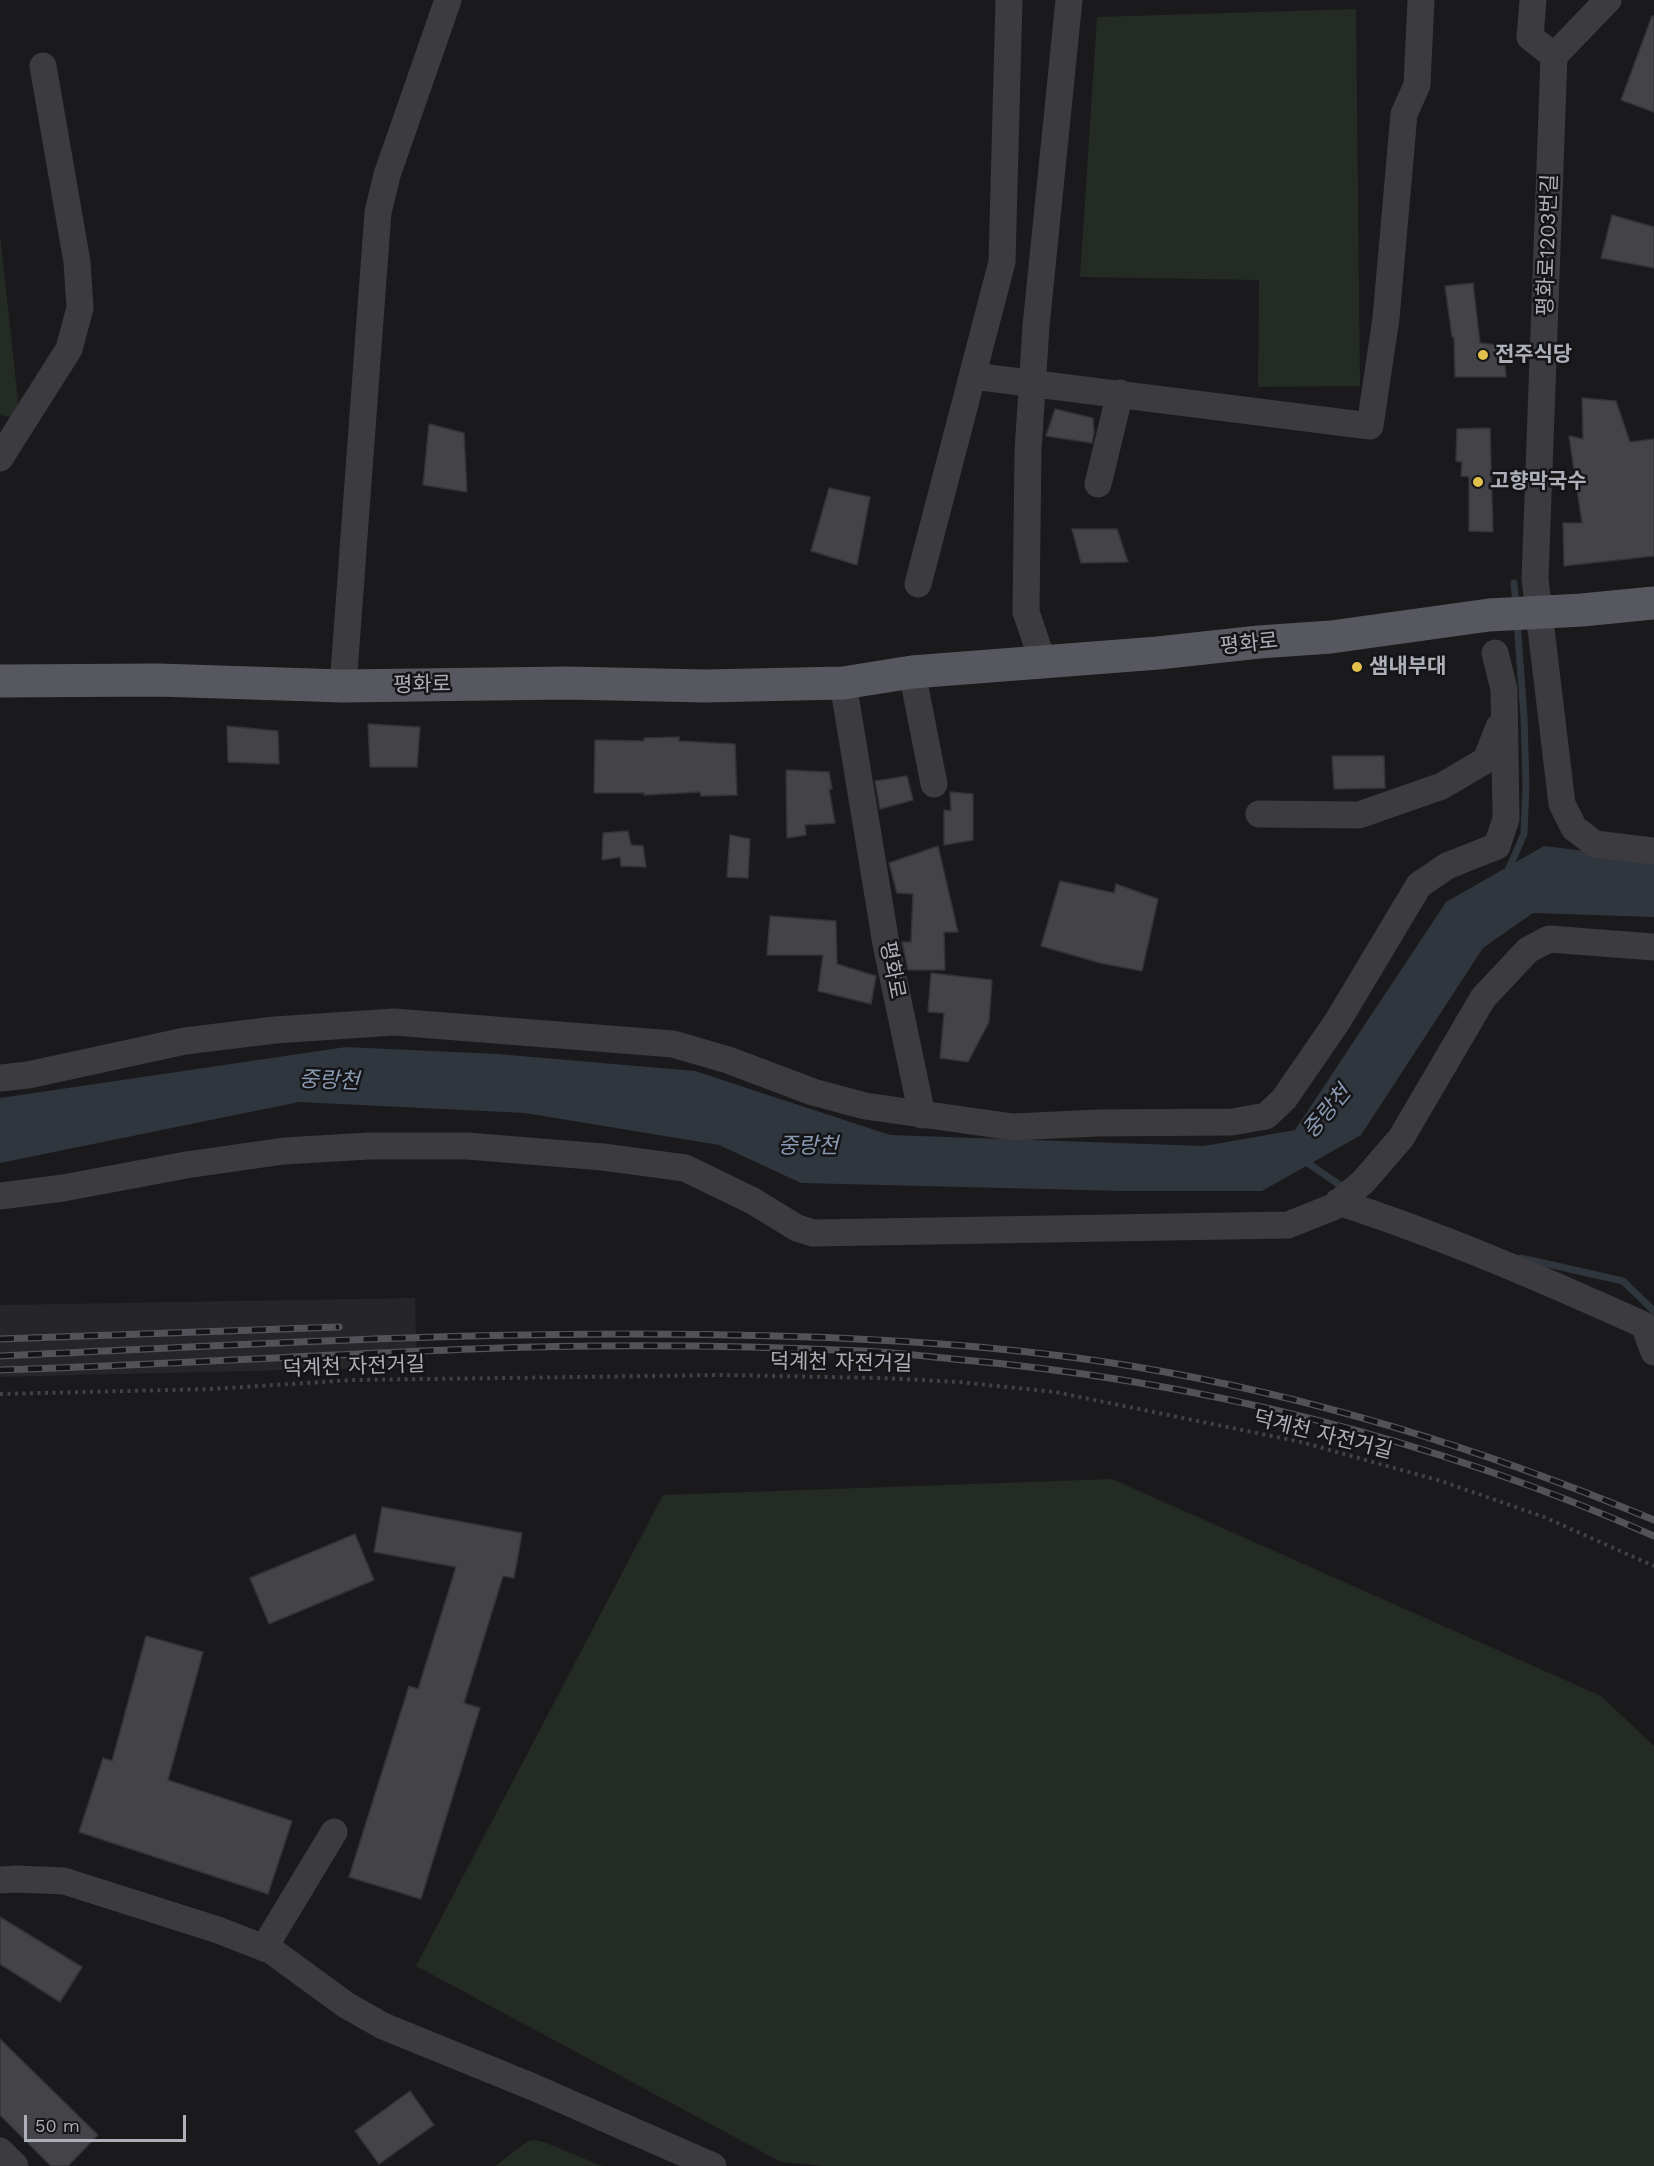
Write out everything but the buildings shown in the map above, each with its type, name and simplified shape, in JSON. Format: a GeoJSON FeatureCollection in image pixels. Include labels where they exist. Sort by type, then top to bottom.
{"type":"FeatureCollection","features":[{"type":"Feature","properties":{"kind":"main road","name":"평화로"},"geometry":{"type":"LineString","coordinates":[[0,681],[158,680],[344,686],[566,683],[706,686],[843,683],[912,672],[1331,637],[1524,614],[1654,603]]}},
{"type":"Feature","properties":{"kind":"street"},"geometry":{"type":"LineString","coordinates":[[344,686],[378,212],[387,175],[448,0]]}},
{"type":"Feature","properties":{"kind":"street"},"geometry":{"type":"LineString","coordinates":[[918,584],[1002,262],[1009,0]]}},
{"type":"Feature","properties":{"kind":"street"},"geometry":{"type":"LineString","coordinates":[[1042,662],[1026,612],[1028,451],[1036,326],[1068,0]]}},
{"type":"Feature","properties":{"kind":"street"},"geometry":{"type":"LineString","coordinates":[[973,376],[1370,426],[1386,318],[1404,114],[1417,85],[1421,0]]}},
{"type":"Feature","properties":{"kind":"street"},"geometry":{"type":"LineString","coordinates":[[1533,0],[1530,37],[1554,56],[1608,0]]}},
{"type":"Feature","properties":{"kind":"street","name":"평화로1203번길"},"geometry":{"type":"LineString","coordinates":[[1554,56],[1535,579],[1524,614],[1562,804],[1574,828],[1595,844],[1654,850]]}},
{"type":"Feature","properties":{"kind":"street"},"geometry":{"type":"LineString","coordinates":[[0,458],[69,349],[80,308],[77,262],[43,66]]}},
{"type":"Feature","properties":{"kind":"street"},"geometry":{"type":"LineString","coordinates":[[1098,484],[1120,393]]}},
{"type":"Feature","properties":{"kind":"street"},"geometry":{"type":"LineString","coordinates":[[0,1078],[28,1075],[185,1041],[275,1030],[394,1022],[673,1044],[728,1060],[813,1092],[866,1106],[1013,1126],[1232,1122],[1266,1116],[1284,1099],[1337,1022],[1419,885],[1447,866],[1497,846],[1506,819],[1504,689],[1495,653]]}},
{"type":"Feature","properties":{"kind":"street"},"geometry":{"type":"LineString","coordinates":[[912,672],[934,784]]}},
{"type":"Feature","properties":{"kind":"street","name":"평화로"},"geometry":{"type":"LineString","coordinates":[[843,683],[886,944],[922,1115]]}},
{"type":"Feature","properties":{"kind":"street"},"geometry":{"type":"LineString","coordinates":[[1259,814],[1359,815],[1442,786],[1486,760],[1504,715]]}},
{"type":"Feature","properties":{"kind":"street"},"geometry":{"type":"LineString","coordinates":[[0,1196],[63,1188],[186,1165],[284,1151],[369,1146],[467,1146],[603,1157],[685,1168],[753,1201],[797,1228],[813,1233],[1287,1225],[1333,1207],[1349,1194],[1401,1138],[1483,998],[1528,950],[1550,939],[1654,947]]}},
{"type":"Feature","properties":{"kind":"street"},"geometry":{"type":"LineString","coordinates":[[1349,1194],[1387,1218],[1536,1276],[1644,1325],[1654,1352]]}},
{"type":"Feature","properties":{"kind":"street"},"geometry":{"type":"LineString","coordinates":[[264,1948],[334,1832]]}},
{"type":"Feature","properties":{"kind":"street"},"geometry":{"type":"LineString","coordinates":[[0,1880],[64,1881],[218,1930],[272,1951],[346,2005],[383,2026],[533,2087],[713,2166]]}},
{"type":"Feature","properties":{"kind":"street"},"geometry":{"type":"LineString","coordinates":[[0,2151],[15,2166]]}},
{"type":"Feature","properties":{"kind":"path","name":"덕계천 자전거길"},"geometry":{"type":"LineString","coordinates":[[0,1395],[211,1389],[354,1380],[710,1376],[882,1378],[959,1382],[1055,1392],[1301,1442],[1441,1481],[1544,1517],[1654,1566]]}},
{"type":"Feature","properties":{"kind":"shaded area"},"geometry":{"type":"Polygon","coordinates":[[[1356,9],[1360,386],[1258,387],[1259,280],[1080,277],[1097,17],[1356,9]]]}},
{"type":"Feature","properties":{"kind":"shaded area"},"geometry":{"type":"Polygon","coordinates":[[[0,235],[20,419],[0,415],[0,235]]]}},
{"type":"Feature","properties":{"kind":"shaded area"},"geometry":{"type":"Polygon","coordinates":[[[415,1298],[417,1367],[0,1377],[0,1305],[415,1298]]]}},
{"type":"Feature","properties":{"kind":"shaded area"},"geometry":{"type":"Polygon","coordinates":[[[1112,1479],[1601,1696],[1654,1746],[1654,2166],[823,2166],[781,2162],[416,1966],[663,1495],[1112,1479]]]}},
{"type":"Feature","properties":{"kind":"shaded area"},"geometry":{"type":"Polygon","coordinates":[[[535,2140],[602,2166],[495,2166],[528,2141],[535,2140]]]}},
{"type":"Feature","properties":{"kind":"water","name":"중랑천"},"geometry":{"type":"Polygon","coordinates":[[[1544,846],[1654,859],[1654,917],[1533,913],[1483,948],[1361,1135],[1262,1191],[1124,1191],[801,1183],[719,1145],[525,1113],[299,1102],[0,1163],[0,1098],[346,1047],[498,1054],[695,1071],[890,1135],[1204,1146],[1295,1130],[1446,902],[1544,846]]]}},
{"type":"Feature","properties":{"kind":"waterway"},"geometry":{"type":"LineString","coordinates":[[1514,583],[1516,604]]}},
{"type":"Feature","properties":{"kind":"waterway"},"geometry":{"type":"LineString","coordinates":[[1507,873],[1524,834],[1526,785],[1517,621]]}},
{"type":"Feature","properties":{"kind":"waterway"},"geometry":{"type":"LineString","coordinates":[[1302,1159],[1344,1188]]}},
{"type":"Feature","properties":{"kind":"waterway"},"geometry":{"type":"LineString","coordinates":[[1521,1258],[1623,1281],[1654,1311]]}},
{"type":"Feature","properties":{"kind":"railway"},"geometry":{"type":"LineString","coordinates":[[0,1339],[339,1327]]}},
{"type":"Feature","properties":{"kind":"railway"},"geometry":{"type":"LineString","coordinates":[[0,1356],[388,1338],[582,1334],[821,1337],[1002,1349],[1092,1360],[1204,1379],[1335,1410],[1528,1471],[1654,1520]]}},
{"type":"Feature","properties":{"kind":"railway"},"geometry":{"type":"LineString","coordinates":[[0,1370],[569,1346],[764,1347],[907,1354],[1043,1369],[1133,1382],[1222,1398],[1311,1419],[1399,1442],[1485,1470],[1570,1501],[1654,1536]]}},
{"type":"Feature","properties":{"kind":"place","name":"전주식당"},"geometry":{"type":"Point","coordinates":[1483,355]}},
{"type":"Feature","properties":{"kind":"place","name":"고향막국수"},"geometry":{"type":"Point","coordinates":[1478,482]}},
{"type":"Feature","properties":{"kind":"place","name":"샘내부대"},"geometry":{"type":"Point","coordinates":[1357,667]}}]}
